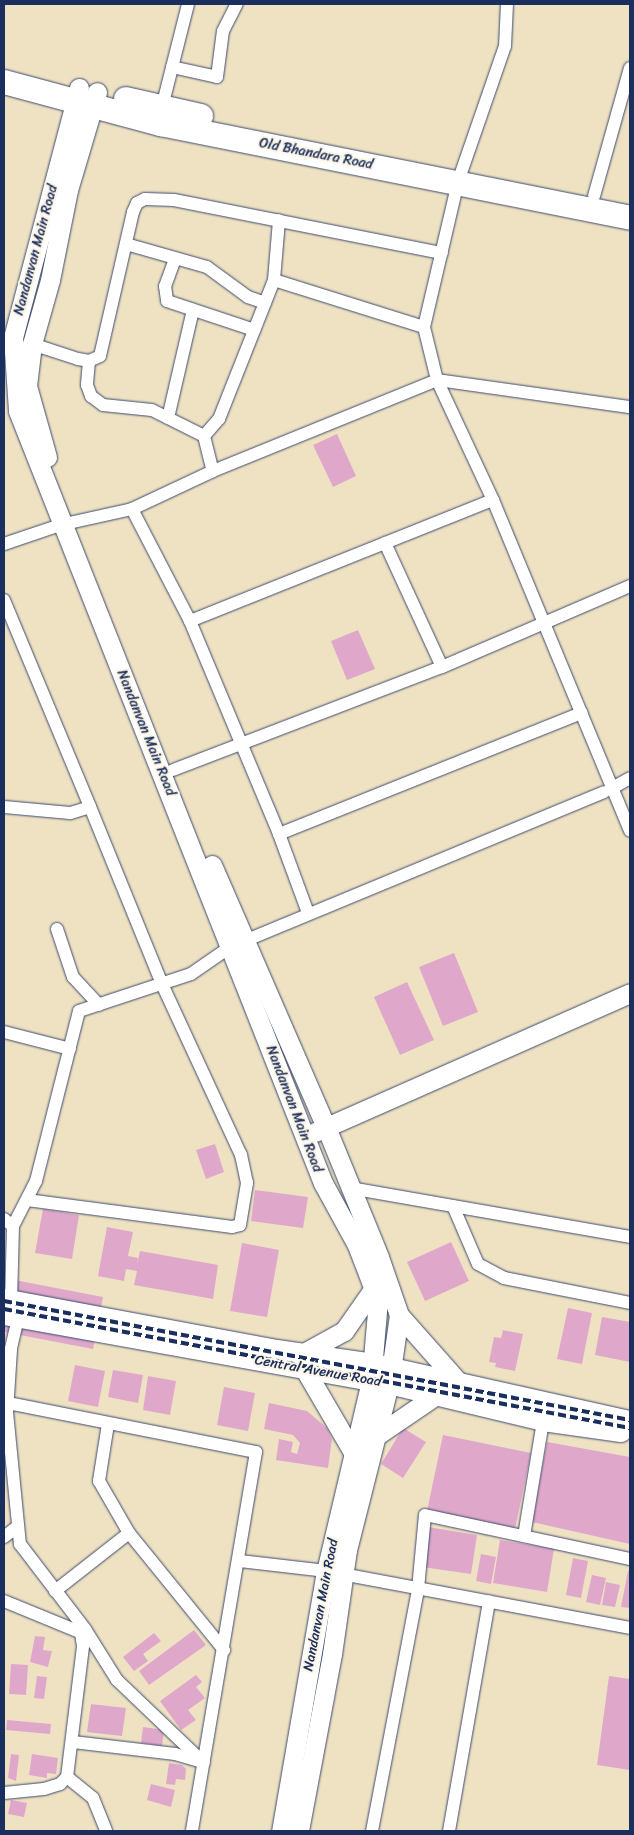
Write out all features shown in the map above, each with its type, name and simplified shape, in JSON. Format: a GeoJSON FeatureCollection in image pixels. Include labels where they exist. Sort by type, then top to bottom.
{"type":"FeatureCollection","features":[{"type":"Feature","properties":{"kind":"highway"},"geometry":{"type":"LineString","coordinates":[[4,67],[86,96],[162,106],[461,175],[594,196],[630,204]]}},
{"type":"Feature","properties":{"kind":"highway","name":"Old Bhandara Road"},"geometry":{"type":"LineString","coordinates":[[4,82],[86,96],[161,124],[461,175],[630,218]]}},
{"type":"Feature","properties":{"kind":"main road","name":"Nandanvan Main Road"},"geometry":{"type":"LineString","coordinates":[[86,96],[8,336],[18,411],[238,944],[304,1136],[323,1183],[356,1245],[378,1300],[381,1374],[354,1454],[334,1572],[281,1831]]}},
{"type":"Feature","properties":{"kind":"main road"},"geometry":{"type":"LineString","coordinates":[[86,96],[50,280],[32,344],[27,386],[65,524],[173,770],[238,944],[326,1127],[379,1257],[399,1314],[461,1385]]}},
{"type":"Feature","properties":{"kind":"main road"},"geometry":{"type":"LineString","coordinates":[[304,1136],[630,993]]}},
{"type":"Feature","properties":{"kind":"main road"},"geometry":{"type":"LineString","coordinates":[[303,1361],[344,1331],[374,1288]]}},
{"type":"Feature","properties":{"kind":"main road"},"geometry":{"type":"LineString","coordinates":[[9,1308],[303,1361],[461,1385],[630,1421]]}},
{"type":"Feature","properties":{"kind":"main road"},"geometry":{"type":"LineString","coordinates":[[299,1831],[334,1572],[376,1436],[381,1374],[399,1314]]}},
{"type":"Feature","properties":{"kind":"main road"},"geometry":{"type":"LineString","coordinates":[[303,1361],[354,1454]]}},
{"type":"Feature","properties":{"kind":"main road","name":"Central Avenue Road"},"geometry":{"type":"LineString","coordinates":[[381,1374],[436,1395],[543,1421],[630,1433]]}},
{"type":"Feature","properties":{"kind":"main road"},"geometry":{"type":"LineString","coordinates":[[376,1436],[436,1395]]}},
{"type":"Feature","properties":{"kind":"street"},"geometry":{"type":"LineString","coordinates":[[162,106],[188,4]]}},
{"type":"Feature","properties":{"kind":"street"},"geometry":{"type":"LineString","coordinates":[[172,67],[217,77],[223,31],[237,4]]}},
{"type":"Feature","properties":{"kind":"street"},"geometry":{"type":"LineString","coordinates":[[507,4],[505,46],[461,175],[424,327],[437,380],[493,500],[582,714],[609,789],[630,830]]}},
{"type":"Feature","properties":{"kind":"street"},"geometry":{"type":"LineString","coordinates":[[594,196],[630,68]]}},
{"type":"Feature","properties":{"kind":"street"},"geometry":{"type":"LineString","coordinates":[[32,344],[89,361],[100,356],[133,212],[137,204],[145,199],[174,200],[442,253]]}},
{"type":"Feature","properties":{"kind":"street"},"geometry":{"type":"LineString","coordinates":[[204,436],[220,419],[274,280],[279,220]]}},
{"type":"Feature","properties":{"kind":"street"},"geometry":{"type":"LineString","coordinates":[[126,244],[207,268],[248,297],[265,303]]}},
{"type":"Feature","properties":{"kind":"street"},"geometry":{"type":"LineString","coordinates":[[175,259],[164,294],[168,301],[254,330]]}},
{"type":"Feature","properties":{"kind":"street"},"geometry":{"type":"LineString","coordinates":[[274,280],[424,327]]}},
{"type":"Feature","properties":{"kind":"street"},"geometry":{"type":"LineString","coordinates":[[168,418],[193,310]]}},
{"type":"Feature","properties":{"kind":"street"},"geometry":{"type":"LineString","coordinates":[[89,361],[87,385],[91,396],[103,404],[139,407],[168,418],[204,436],[213,471]]}},
{"type":"Feature","properties":{"kind":"street"},"geometry":{"type":"LineString","coordinates":[[4,544],[65,524],[132,509],[213,471],[437,380],[630,407]]}},
{"type":"Feature","properties":{"kind":"street"},"geometry":{"type":"LineString","coordinates":[[190,621],[493,500]]}},
{"type":"Feature","properties":{"kind":"street"},"geometry":{"type":"LineString","coordinates":[[132,509],[190,621],[279,834],[308,913]]}},
{"type":"Feature","properties":{"kind":"street"},"geometry":{"type":"LineString","coordinates":[[385,544],[442,667]]}},
{"type":"Feature","properties":{"kind":"street"},"geometry":{"type":"LineString","coordinates":[[173,770],[239,742],[442,667],[630,586]]}},
{"type":"Feature","properties":{"kind":"street"},"geometry":{"type":"LineString","coordinates":[[4,600],[162,984],[241,1155],[247,1183],[240,1225],[232,1227],[27,1200]]}},
{"type":"Feature","properties":{"kind":"street"},"geometry":{"type":"LineString","coordinates":[[279,834],[582,714]]}},
{"type":"Feature","properties":{"kind":"street"},"geometry":{"type":"LineString","coordinates":[[204,1763],[117,1680],[20,1544],[8,1471],[8,1403],[11,1349],[8,1222],[27,1200],[36,1181],[79,1011],[191,974],[238,944],[308,913],[609,789],[630,778]]}},
{"type":"Feature","properties":{"kind":"street"},"geometry":{"type":"LineString","coordinates":[[4,807],[70,813],[90,807]]}},
{"type":"Feature","properties":{"kind":"street"},"geometry":{"type":"LineString","coordinates":[[57,930],[73,977],[99,1005]]}},
{"type":"Feature","properties":{"kind":"street"},"geometry":{"type":"LineString","coordinates":[[4,1032],[70,1049]]}},
{"type":"Feature","properties":{"kind":"street"},"geometry":{"type":"LineString","coordinates":[[350,1188],[630,1237]]}},
{"type":"Feature","properties":{"kind":"street"},"geometry":{"type":"LineString","coordinates":[[453,1206],[478,1264],[504,1278],[630,1303]]}},
{"type":"Feature","properties":{"kind":"street"},"geometry":{"type":"LineString","coordinates":[[8,1403],[256,1452],[240,1561],[192,1831]]}},
{"type":"Feature","properties":{"kind":"street"},"geometry":{"type":"LineString","coordinates":[[524,1536],[543,1421]]}},
{"type":"Feature","properties":{"kind":"street"},"geometry":{"type":"LineString","coordinates":[[108,1424],[99,1482],[129,1533],[224,1650]]}},
{"type":"Feature","properties":{"kind":"street"},"geometry":{"type":"LineString","coordinates":[[372,1831],[418,1589],[425,1515],[630,1558]]}},
{"type":"Feature","properties":{"kind":"street"},"geometry":{"type":"LineString","coordinates":[[4,1536],[18,1526]]}},
{"type":"Feature","properties":{"kind":"street"},"geometry":{"type":"LineString","coordinates":[[55,1591],[129,1533]]}},
{"type":"Feature","properties":{"kind":"street"},"geometry":{"type":"LineString","coordinates":[[240,1561],[334,1572],[630,1628]]}},
{"type":"Feature","properties":{"kind":"street"},"geometry":{"type":"LineString","coordinates":[[4,1601],[80,1628]]}},
{"type":"Feature","properties":{"kind":"street"},"geometry":{"type":"LineString","coordinates":[[449,1831],[489,1601]]}},
{"type":"Feature","properties":{"kind":"street"},"geometry":{"type":"LineString","coordinates":[[4,1793],[44,1789],[60,1784],[67,1778],[74,1742],[83,1646],[80,1628]]}},
{"type":"Feature","properties":{"kind":"street"},"geometry":{"type":"LineString","coordinates":[[74,1742],[175,1754],[204,1763]]}},
{"type":"Feature","properties":{"kind":"street"},"geometry":{"type":"LineString","coordinates":[[67,1778],[93,1798],[106,1831]]}},
{"type":"Feature","properties":{"kind":"building"},"geometry":{"type":"Polygon","coordinates":[[[337,434],[356,476],[333,487],[313,445],[337,434]]]}},
{"type":"Feature","properties":{"kind":"building"},"geometry":{"type":"Polygon","coordinates":[[[358,630],[375,669],[347,680],[331,641],[358,630]]]}},
{"type":"Feature","properties":{"kind":"building"},"geometry":{"type":"Polygon","coordinates":[[[454,953],[478,1012],[443,1026],[419,967],[454,953]]]}},
{"type":"Feature","properties":{"kind":"building"},"geometry":{"type":"Polygon","coordinates":[[[407,982],[434,1040],[400,1055],[374,997],[407,982]]]}},
{"type":"Feature","properties":{"kind":"building"},"geometry":{"type":"Polygon","coordinates":[[[215,1144],[224,1172],[206,1179],[196,1150],[215,1144]]]}},
{"type":"Feature","properties":{"kind":"building"},"geometry":{"type":"Polygon","coordinates":[[[255,1190],[308,1197],[303,1228],[251,1221],[255,1190]]]}},
{"type":"Feature","properties":{"kind":"building"},"geometry":{"type":"Polygon","coordinates":[[[43,1209],[79,1215],[72,1259],[35,1253],[43,1209]]]}},
{"type":"Feature","properties":{"kind":"building"},"geometry":{"type":"Polygon","coordinates":[[[107,1227],[133,1232],[128,1256],[138,1258],[137,1265],[140,1251],[218,1265],[213,1299],[134,1285],[137,1271],[126,1269],[124,1281],[98,1276],[107,1227]]]}},
{"type":"Feature","properties":{"kind":"building"},"geometry":{"type":"Polygon","coordinates":[[[451,1242],[469,1281],[425,1301],[407,1262],[451,1242]]]}},
{"type":"Feature","properties":{"kind":"building"},"geometry":{"type":"Polygon","coordinates":[[[242,1243],[279,1250],[267,1317],[230,1311],[242,1243]]]}},
{"type":"Feature","properties":{"kind":"building"},"geometry":{"type":"Polygon","coordinates":[[[4,1278],[103,1297],[93,1349],[4,1332],[4,1278]]]}},
{"type":"Feature","properties":{"kind":"building"},"geometry":{"type":"Polygon","coordinates":[[[568,1308],[592,1313],[582,1364],[557,1359],[568,1308]]]}},
{"type":"Feature","properties":{"kind":"building"},"geometry":{"type":"Polygon","coordinates":[[[602,1317],[630,1322],[630,1362],[595,1355],[602,1317]]]}},
{"type":"Feature","properties":{"kind":"building"},"geometry":{"type":"Polygon","coordinates":[[[503,1330],[523,1334],[515,1371],[495,1367],[496,1363],[489,1362],[494,1337],[501,1338],[503,1330]]]}},
{"type":"Feature","properties":{"kind":"building"},"geometry":{"type":"Polygon","coordinates":[[[75,1365],[105,1371],[98,1407],[68,1401],[75,1365]]]}},
{"type":"Feature","properties":{"kind":"building"},"geometry":{"type":"Polygon","coordinates":[[[113,1370],[143,1375],[138,1403],[108,1397],[113,1370]]]}},
{"type":"Feature","properties":{"kind":"building"},"geometry":{"type":"Polygon","coordinates":[[[148,1376],[176,1381],[170,1415],[143,1410],[148,1376]]]}},
{"type":"Feature","properties":{"kind":"building"},"geometry":{"type":"Polygon","coordinates":[[[224,1387],[255,1393],[248,1431],[217,1425],[224,1387]]]}},
{"type":"Feature","properties":{"kind":"building"},"geometry":{"type":"Polygon","coordinates":[[[269,1403],[307,1411],[327,1428],[332,1439],[328,1468],[276,1460],[279,1439],[293,1442],[291,1452],[297,1454],[300,1443],[293,1435],[264,1429],[269,1403]]]}},
{"type":"Feature","properties":{"kind":"building"},"geometry":{"type":"Polygon","coordinates":[[[403,1428],[426,1442],[403,1478],[381,1464],[403,1428]]]}},
{"type":"Feature","properties":{"kind":"building"},"geometry":{"type":"Polygon","coordinates":[[[443,1435],[531,1453],[515,1529],[427,1511],[443,1435]]]}},
{"type":"Feature","properties":{"kind":"building"},"geometry":{"type":"Polygon","coordinates":[[[547,1442],[630,1457],[630,1544],[532,1522],[547,1442]]]}},
{"type":"Feature","properties":{"kind":"building"},"geometry":{"type":"Polygon","coordinates":[[[428,1527],[477,1535],[471,1574],[422,1567],[428,1527]]]}},
{"type":"Feature","properties":{"kind":"building"},"geometry":{"type":"Polygon","coordinates":[[[500,1540],[554,1549],[547,1592],[493,1583],[500,1540]]]}},
{"type":"Feature","properties":{"kind":"building"},"geometry":{"type":"Polygon","coordinates":[[[481,1554],[496,1557],[491,1584],[476,1581],[481,1554]]]}},
{"type":"Feature","properties":{"kind":"building"},"geometry":{"type":"Polygon","coordinates":[[[573,1558],[588,1561],[581,1598],[566,1595],[573,1558]]]}},
{"type":"Feature","properties":{"kind":"building"},"geometry":{"type":"Polygon","coordinates":[[[628,1571],[630,1571],[630,1608],[621,1607],[628,1571]]]}},
{"type":"Feature","properties":{"kind":"building"},"geometry":{"type":"Polygon","coordinates":[[[592,1575],[606,1578],[600,1605],[586,1602],[592,1575]]]}},
{"type":"Feature","properties":{"kind":"building"},"geometry":{"type":"Polygon","coordinates":[[[606,1582],[620,1585],[615,1607],[602,1605],[606,1582]]]}},
{"type":"Feature","properties":{"kind":"building"},"geometry":{"type":"Polygon","coordinates":[[[194,1630],[206,1645],[149,1685],[139,1671],[194,1630]]]}},
{"type":"Feature","properties":{"kind":"building"},"geometry":{"type":"Polygon","coordinates":[[[154,1633],[161,1641],[143,1654],[148,1661],[134,1671],[123,1657],[154,1633]]]}},
{"type":"Feature","properties":{"kind":"building"},"geometry":{"type":"Polygon","coordinates":[[[35,1636],[45,1637],[43,1650],[52,1651],[48,1667],[30,1662],[35,1636]]]}},
{"type":"Feature","properties":{"kind":"building"},"geometry":{"type":"Polygon","coordinates":[[[11,1664],[28,1665],[26,1695],[9,1694],[11,1664]]]}},
{"type":"Feature","properties":{"kind":"building"},"geometry":{"type":"Polygon","coordinates":[[[196,1675],[202,1682],[196,1687],[205,1698],[188,1710],[196,1720],[181,1730],[160,1701],[196,1675]]]}},
{"type":"Feature","properties":{"kind":"building"},"geometry":{"type":"Polygon","coordinates":[[[37,1676],[47,1677],[44,1699],[34,1698],[37,1676]]]}},
{"type":"Feature","properties":{"kind":"building"},"geometry":{"type":"Polygon","coordinates":[[[609,1676],[630,1679],[630,1770],[597,1765],[609,1676]]]}},
{"type":"Feature","properties":{"kind":"building"},"geometry":{"type":"Polygon","coordinates":[[[91,1704],[126,1708],[122,1736],[87,1732],[91,1704]]]}},
{"type":"Feature","properties":{"kind":"building"},"geometry":{"type":"Polygon","coordinates":[[[7,1720],[51,1724],[50,1734],[6,1730],[7,1720]]]}},
{"type":"Feature","properties":{"kind":"building"},"geometry":{"type":"Polygon","coordinates":[[[143,1727],[164,1730],[162,1746],[141,1743],[143,1727]]]}},
{"type":"Feature","properties":{"kind":"building"},"geometry":{"type":"Polygon","coordinates":[[[11,1754],[19,1755],[16,1781],[8,1778],[11,1754]]]}},
{"type":"Feature","properties":{"kind":"building"},"geometry":{"type":"Polygon","coordinates":[[[32,1754],[58,1758],[56,1774],[47,1773],[47,1778],[29,1775],[32,1754]]]}},
{"type":"Feature","properties":{"kind":"building"},"geometry":{"type":"Polygon","coordinates":[[[169,1763],[182,1765],[186,1769],[185,1780],[176,1779],[175,1785],[166,1784],[169,1763]]]}},
{"type":"Feature","properties":{"kind":"building"},"geometry":{"type":"Polygon","coordinates":[[[151,1784],[175,1790],[171,1807],[147,1800],[151,1784]]]}},
{"type":"Feature","properties":{"kind":"building"},"geometry":{"type":"Polygon","coordinates":[[[11,1800],[27,1803],[24,1817],[8,1814],[11,1800]]]}},
{"type":"Feature","properties":{"kind":"railway"},"geometry":{"type":"LineString","coordinates":[[4,1301],[630,1420]]}},
{"type":"Feature","properties":{"kind":"railway"},"geometry":{"type":"LineString","coordinates":[[4,1309],[630,1428]]}}]}
